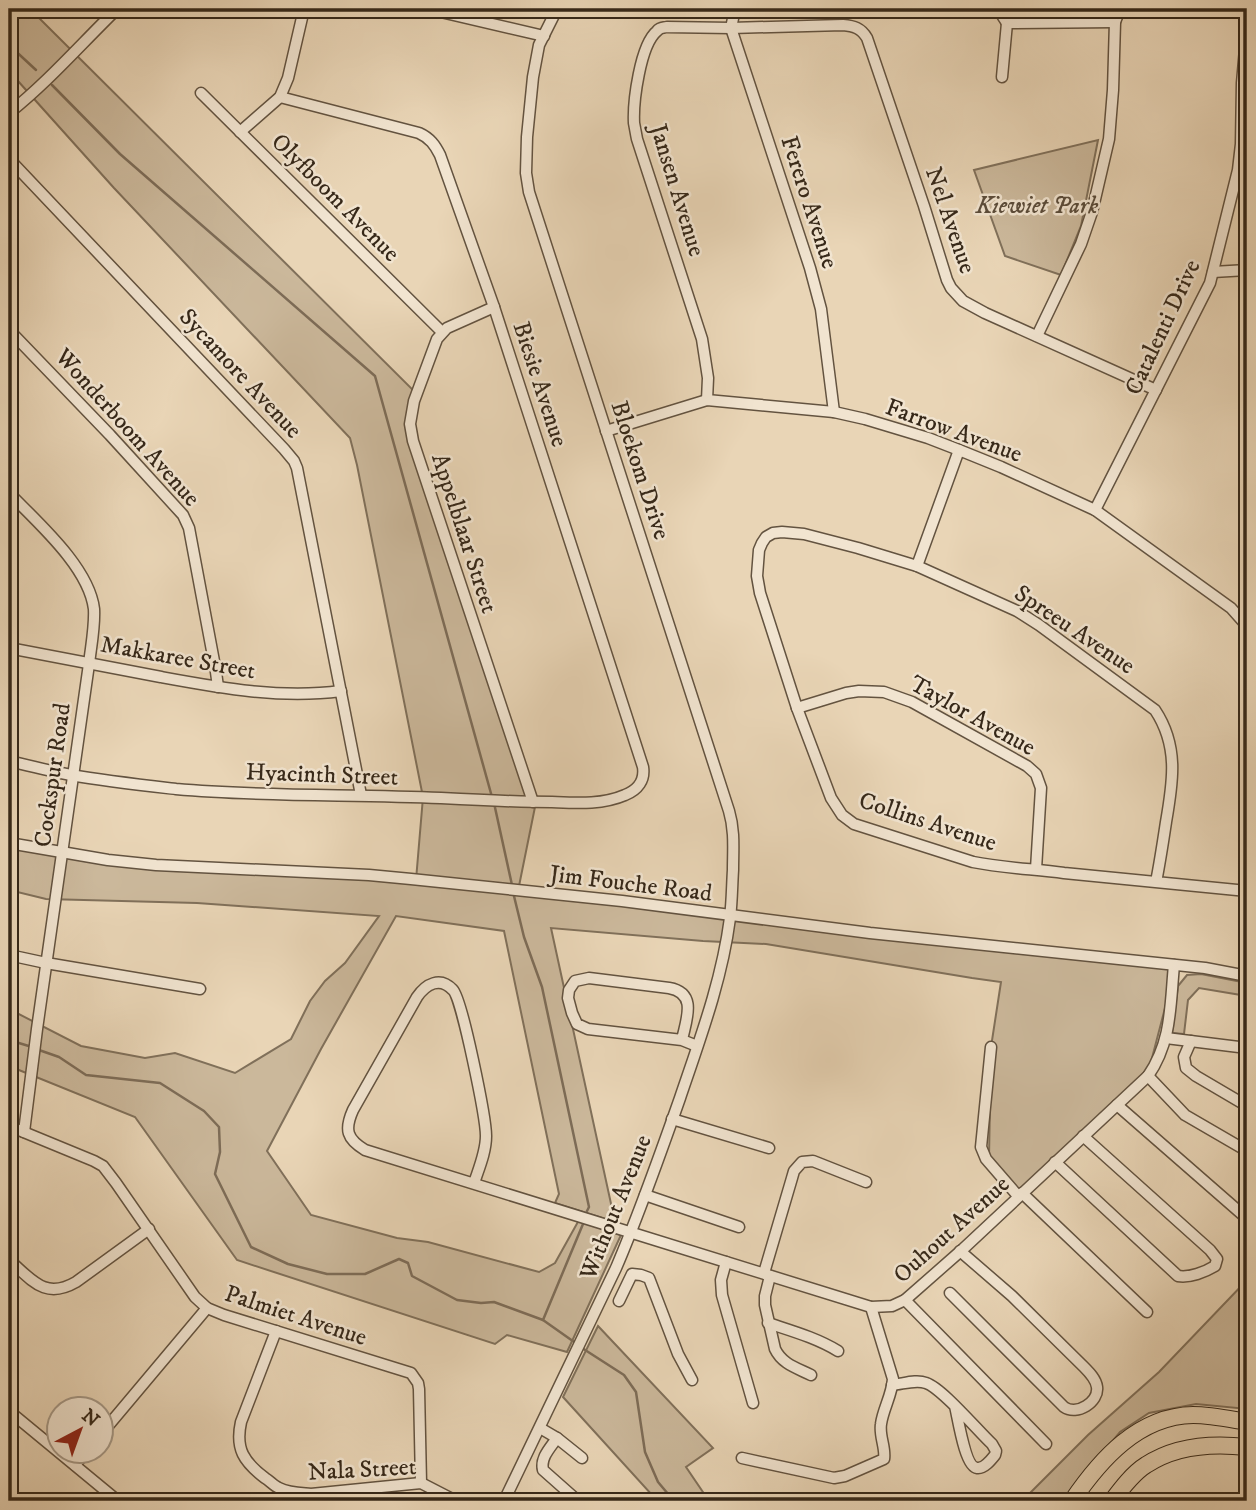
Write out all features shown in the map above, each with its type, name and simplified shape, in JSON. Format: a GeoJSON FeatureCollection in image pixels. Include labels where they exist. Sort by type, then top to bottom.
{"type":"FeatureCollection","features":[{"type":"Feature","properties":{"kind":"highway"},"geometry":{"type":"LineString","coordinates":[[1072,1501],[1110,1454],[1125,1440],[1153,1424],[1191,1415],[1246,1422]]}},
{"type":"Feature","properties":{"kind":"highway"},"geometry":{"type":"LineString","coordinates":[[1112,1501],[1144,1466],[1178,1450],[1204,1445],[1247,1447]]}},
{"type":"Feature","properties":{"kind":"street"},"geometry":{"type":"LineString","coordinates":[[9,113],[33,93],[117,9]]}},
{"type":"Feature","properties":{"kind":"street"},"geometry":{"type":"LineString","coordinates":[[240,132],[281,97],[304,9]]}},
{"type":"Feature","properties":{"kind":"street"},"geometry":{"type":"LineString","coordinates":[[428,9],[544,36]]}},
{"type":"Feature","properties":{"kind":"street","name":"Bloekom Drive"},"geometry":{"type":"LineString","coordinates":[[557,9],[536,55],[527,137],[526,173],[529,192],[731,818],[734,837],[731,916]]}},
{"type":"Feature","properties":{"kind":"street","name":"Ferero Avenue"},"geometry":{"type":"LineString","coordinates":[[734,9],[731,28],[817,292],[834,412]]}},
{"type":"Feature","properties":{"kind":"street"},"geometry":{"type":"LineString","coordinates":[[998,9],[1007,23],[1002,77]]}},
{"type":"Feature","properties":{"kind":"street"},"geometry":{"type":"LineString","coordinates":[[1037,336],[1081,244],[1093,212],[1109,139],[1115,22],[1120,9]]}},
{"type":"Feature","properties":{"kind":"street"},"geometry":{"type":"LineString","coordinates":[[1244,9],[1247,18]]}},
{"type":"Feature","properties":{"kind":"street"},"geometry":{"type":"LineString","coordinates":[[1007,23],[1115,22]]}},
{"type":"Feature","properties":{"kind":"street","name":"Jansen Avenue"},"geometry":{"type":"LineString","coordinates":[[707,400],[708,378],[702,339],[634,123],[638,76],[650,40],[657,30],[667,27],[843,25],[861,30]]}},
{"type":"Feature","properties":{"kind":"street","name":"Catalenti Drive"},"geometry":{"type":"LineString","coordinates":[[1095,510],[1213,272],[1238,170],[1247,26]]}},
{"type":"Feature","properties":{"kind":"street","name":"Nel Avenue"},"geometry":{"type":"LineString","coordinates":[[861,30],[867,38],[951,288],[963,301],[1156,390]]}},
{"type":"Feature","properties":{"kind":"street","name":"Olyfboom Avenue"},"geometry":{"type":"LineString","coordinates":[[201,93],[442,332]]}},
{"type":"Feature","properties":{"kind":"street","name":"Biesie Avenue"},"geometry":{"type":"LineString","coordinates":[[281,97],[411,130],[430,140],[440,155],[494,307],[643,767],[642,780],[634,791]]}},
{"type":"Feature","properties":{"kind":"street","name":"Sycamore Avenue"},"geometry":{"type":"LineString","coordinates":[[9,159],[294,461],[361,795]]}},
{"type":"Feature","properties":{"kind":"street"},"geometry":{"type":"LineString","coordinates":[[1213,272],[1247,270]]}},
{"type":"Feature","properties":{"kind":"street"},"geometry":{"type":"LineString","coordinates":[[442,332],[494,307]]}},
{"type":"Feature","properties":{"kind":"street","name":"Wonderboom Avenue"},"geometry":{"type":"LineString","coordinates":[[9,330],[183,515],[189,528],[218,687]]}},
{"type":"Feature","properties":{"kind":"street","name":"Appelblaar Street"},"geometry":{"type":"LineString","coordinates":[[442,332],[432,348],[415,395],[411,435],[533,802]]}},
{"type":"Feature","properties":{"kind":"street","name":"Farrow Avenue"},"geometry":{"type":"LineString","coordinates":[[606,431],[707,400],[834,412],[906,432],[1001,467],[1095,510],[1231,608],[1247,626]]}},
{"type":"Feature","properties":{"kind":"street"},"geometry":{"type":"LineString","coordinates":[[917,566],[959,450]]}},
{"type":"Feature","properties":{"kind":"street","name":"Cockspur Road"},"geometry":{"type":"LineString","coordinates":[[9,493],[67,555],[82,578],[94,609],[89,664],[24,1132]]}},
{"type":"Feature","properties":{"kind":"street","name":"Spreeu Avenue"},"geometry":{"type":"LineString","coordinates":[[762,542],[773,533],[804,534],[917,566],[1029,617],[1155,710],[1166,730],[1174,769],[1156,882]]}},
{"type":"Feature","properties":{"kind":"street","name":"Collins Avenue"},"geometry":{"type":"LineString","coordinates":[[762,542],[757,576],[760,593],[797,708],[831,798],[842,815],[854,824],[973,862],[1247,891]]}},
{"type":"Feature","properties":{"kind":"street","name":"Makkaree Street"},"geometry":{"type":"LineString","coordinates":[[9,648],[218,687],[270,694],[341,691]]}},
{"type":"Feature","properties":{"kind":"street","name":"Taylor Avenue"},"geometry":{"type":"LineString","coordinates":[[797,708],[846,693],[884,692],[912,702],[1027,766],[1035,774],[1041,788],[1036,869]]}},
{"type":"Feature","properties":{"kind":"street","name":"Hyacinth Street"},"geometry":{"type":"LineString","coordinates":[[9,761],[72,775],[206,791],[589,803],[617,798],[634,791]]}},
{"type":"Feature","properties":{"kind":"street","name":"Jim Fouche Road"},"geometry":{"type":"LineString","coordinates":[[9,843],[63,853],[156,864],[369,875],[645,904],[870,933],[1205,968],[1247,976]]}},
{"type":"Feature","properties":{"kind":"street","name":"Without Avenue"},"geometry":{"type":"LineString","coordinates":[[507,1500],[632,1232],[673,1119],[716,986],[731,916]]}},
{"type":"Feature","properties":{"kind":"street"},"geometry":{"type":"LineString","coordinates":[[9,955],[200,989]]}},
{"type":"Feature","properties":{"kind":"street","name":"Ouhout Avenue"},"geometry":{"type":"LineString","coordinates":[[474,1183],[486,1134],[474,1068],[457,996],[448,986],[437,982],[421,990],[417,996],[353,1110],[348,1126],[349,1133],[358,1146],[365,1150],[871,1307],[892,1306],[905,1300],[960,1251],[1148,1076],[1166,1038],[1174,965]]}},
{"type":"Feature","properties":{"kind":"street"},"geometry":{"type":"LineString","coordinates":[[682,1041],[687,999],[680,991],[589,978],[575,981],[569,990],[568,998],[574,1020],[581,1026],[682,1041],[697,1046]]}},
{"type":"Feature","properties":{"kind":"street"},"geometry":{"type":"LineString","coordinates":[[1166,1038],[1247,1048]]}},
{"type":"Feature","properties":{"kind":"street"},"geometry":{"type":"LineString","coordinates":[[1191,1041],[1184,1057],[1186,1068],[1247,1106]]}},
{"type":"Feature","properties":{"kind":"street"},"geometry":{"type":"LineString","coordinates":[[991,1048],[981,1147],[986,1159],[1147,1312]]}},
{"type":"Feature","properties":{"kind":"street"},"geometry":{"type":"LineString","coordinates":[[1148,1076],[1185,1115],[1247,1151]]}},
{"type":"Feature","properties":{"kind":"street"},"geometry":{"type":"LineString","coordinates":[[1117,1105],[1243,1215]]}},
{"type":"Feature","properties":{"kind":"street"},"geometry":{"type":"LineString","coordinates":[[673,1119],[769,1148]]}},
{"type":"Feature","properties":{"kind":"street","name":"Palmiet Avenue"},"geometry":{"type":"LineString","coordinates":[[9,1126],[103,1166],[195,1297],[207,1308],[411,1373],[419,1389],[421,1483]]}},
{"type":"Feature","properties":{"kind":"street"},"geometry":{"type":"LineString","coordinates":[[1055,1162],[1178,1276],[1215,1266],[1217,1259],[1210,1250],[1083,1136]]}},
{"type":"Feature","properties":{"kind":"street"},"geometry":{"type":"LineString","coordinates":[[811,1375],[787,1364],[777,1355],[765,1305],[767,1274],[792,1178],[802,1162],[813,1161],[866,1182]]}},
{"type":"Feature","properties":{"kind":"street"},"geometry":{"type":"LineString","coordinates":[[645,1195],[739,1227]]}},
{"type":"Feature","properties":{"kind":"street"},"geometry":{"type":"LineString","coordinates":[[9,1260],[39,1286],[65,1289],[149,1229]]}},
{"type":"Feature","properties":{"kind":"street"},"geometry":{"type":"LineString","coordinates":[[950,1293],[1068,1411],[1082,1409],[1094,1398],[1097,1386],[1094,1377],[1012,1296],[960,1251]]}},
{"type":"Feature","properties":{"kind":"street"},"geometry":{"type":"LineString","coordinates":[[726,1262],[721,1280],[722,1295],[752,1403]]}},
{"type":"Feature","properties":{"kind":"street"},"geometry":{"type":"LineString","coordinates":[[616,1268],[649,1278],[678,1354],[692,1380]]}},
{"type":"Feature","properties":{"kind":"street"},"geometry":{"type":"LineString","coordinates":[[619,1301],[632,1274]]}},
{"type":"Feature","properties":{"kind":"street"},"geometry":{"type":"LineString","coordinates":[[905,1300],[1046,1444]]}},
{"type":"Feature","properties":{"kind":"street"},"geometry":{"type":"LineString","coordinates":[[742,1458],[834,1478],[884,1459],[880,1430],[892,1385],[892,1375],[871,1307]]}},
{"type":"Feature","properties":{"kind":"street"},"geometry":{"type":"LineString","coordinates":[[116,1416],[207,1308]]}},
{"type":"Feature","properties":{"kind":"street"},"geometry":{"type":"LineString","coordinates":[[768,1323],[838,1351]]}},
{"type":"Feature","properties":{"kind":"street","name":"Nala Street"},"geometry":{"type":"LineString","coordinates":[[276,1331],[238,1436],[245,1459],[254,1470],[278,1488],[293,1493],[312,1494],[421,1483],[456,1501]]}},
{"type":"Feature","properties":{"kind":"street"},"geometry":{"type":"LineString","coordinates":[[892,1385],[923,1382],[936,1389],[955,1406],[995,1448],[992,1459],[981,1468],[972,1466],[967,1456],[955,1406]]}},
{"type":"Feature","properties":{"kind":"street"},"geometry":{"type":"LineString","coordinates":[[9,1411],[118,1501]]}},
{"type":"Feature","properties":{"kind":"street"},"geometry":{"type":"LineString","coordinates":[[540,1428],[582,1458]]}},
{"type":"Feature","properties":{"kind":"street"},"geometry":{"type":"LineString","coordinates":[[556,1438],[541,1466],[578,1501]]}},
{"type":"Feature","properties":{"kind":"green space"},"geometry":{"type":"Polygon","coordinates":[[[9,9],[30,9],[417,394],[413,429],[536,802],[518,891],[1176,966],[1146,1081],[1020,1198],[989,1158],[991,1047],[1001,982],[766,944],[551,928],[615,1222],[555,1203],[559,1194],[504,931],[396,916],[267,1151],[311,1215],[397,1238],[428,1242],[539,1272],[555,1263],[579,1220],[621,1235],[567,1352],[507,1335],[495,1344],[237,1260],[135,1117],[9,1066],[9,1009],[81,1046],[145,1058],[175,1053],[235,1073],[291,1039],[310,1001],[325,981],[345,963],[379,916],[197,903],[46,899],[9,890],[9,844],[110,861],[416,880],[423,797],[350,438],[114,188],[9,71],[9,9]]]}},
{"type":"Feature","properties":{"kind":"green space","name":"Kiewiet Park"},"geometry":{"type":"Polygon","coordinates":[[[1098,140],[1081,226],[1061,275],[1005,256],[974,170],[1098,140]]]}},
{"type":"Feature","properties":{"kind":"green space"},"geometry":{"type":"Polygon","coordinates":[[[1201,974],[1247,983],[1247,996],[1199,988],[1188,1000],[1184,1034],[1172,1033],[1178,986],[1187,975],[1201,974]]]}},
{"type":"Feature","properties":{"kind":"green space"},"geometry":{"type":"Polygon","coordinates":[[[1247,1280],[1247,1409],[1196,1404],[1149,1413],[1120,1432],[1063,1501],[1022,1501],[1088,1435],[1159,1372],[1247,1280]]]}},
{"type":"Feature","properties":{"kind":"green space"},"geometry":{"type":"Polygon","coordinates":[[[598,1326],[713,1448],[686,1467],[707,1498],[723,1497],[738,1501],[652,1501],[653,1496],[563,1397],[598,1326]]]}},
{"type":"Feature","properties":{"kind":"waterway"},"geometry":{"type":"LineString","coordinates":[[9,45],[36,70]]}},
{"type":"Feature","properties":{"kind":"waterway"},"geometry":{"type":"LineString","coordinates":[[52,85],[120,154],[375,376],[492,797]]}},
{"type":"Feature","properties":{"kind":"waterway"},"geometry":{"type":"LineString","coordinates":[[494,803],[512,885]]}},
{"type":"Feature","properties":{"kind":"waterway"},"geometry":{"type":"LineString","coordinates":[[513,892],[524,937],[542,987],[589,1207],[587,1211]]}},
{"type":"Feature","properties":{"kind":"waterway"},"geometry":{"type":"LineString","coordinates":[[9,1040],[32,1047]]}},
{"type":"Feature","properties":{"kind":"waterway"},"geometry":{"type":"LineString","coordinates":[[39,1050],[59,1057],[86,1075],[160,1083],[204,1111],[219,1127],[220,1152],[215,1174],[251,1247],[288,1264],[327,1274],[365,1274],[399,1259],[408,1263],[412,1276],[457,1300],[494,1302],[543,1320],[577,1344]]}},
{"type":"Feature","properties":{"kind":"waterway"},"geometry":{"type":"LineString","coordinates":[[543,1320],[583,1224]]}},
{"type":"Feature","properties":{"kind":"waterway"},"geometry":{"type":"LineString","coordinates":[[582,1348],[624,1375],[636,1392],[645,1452],[658,1482],[674,1501]]}}]}
